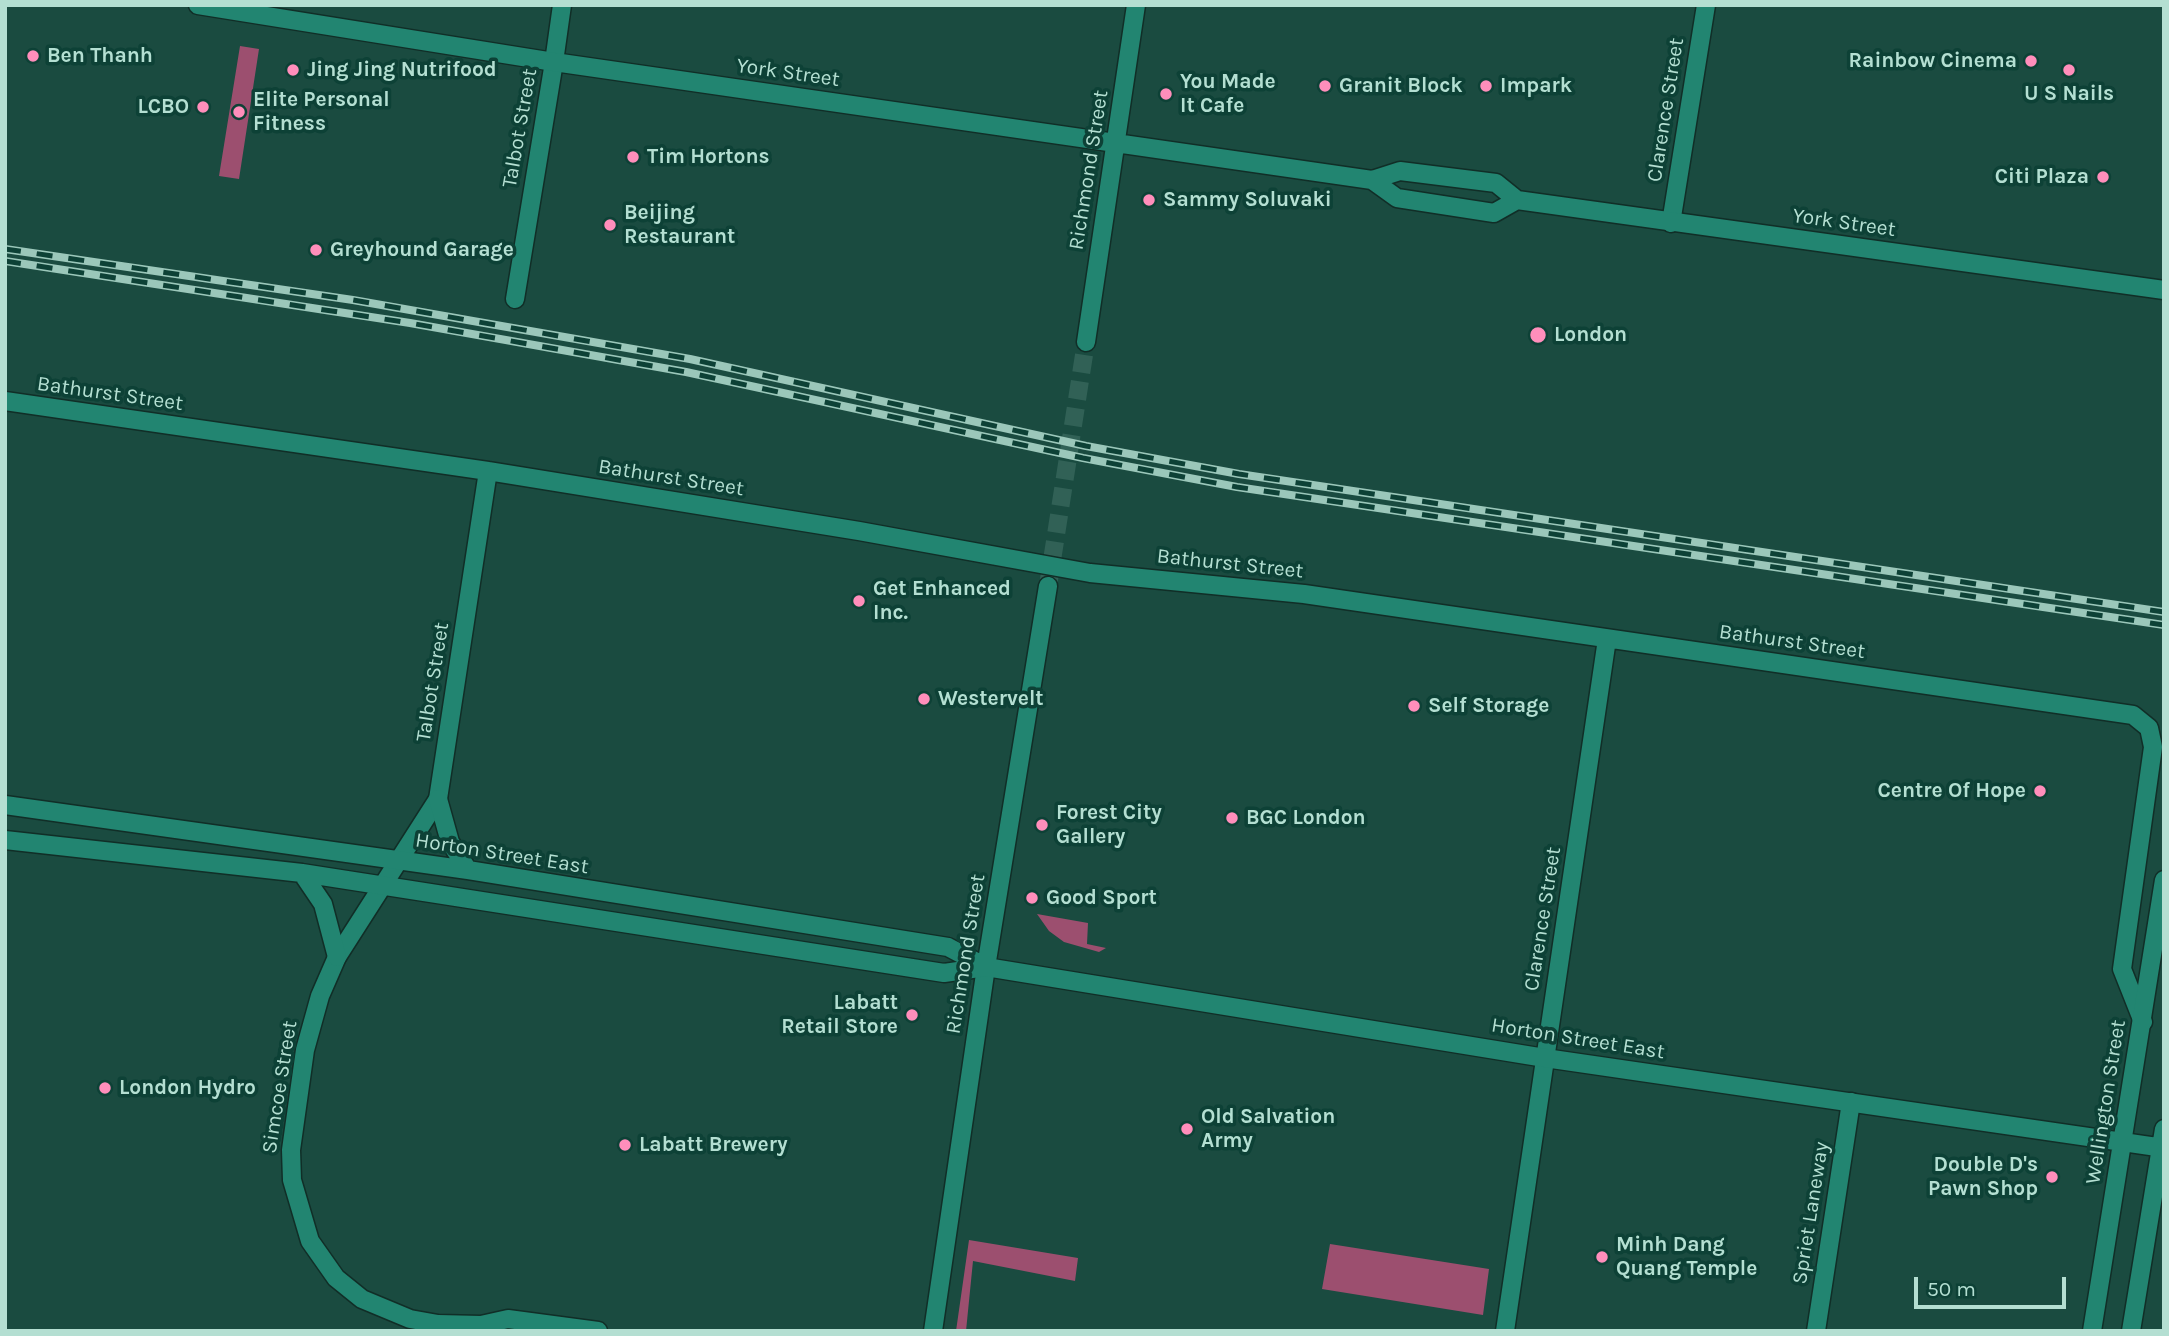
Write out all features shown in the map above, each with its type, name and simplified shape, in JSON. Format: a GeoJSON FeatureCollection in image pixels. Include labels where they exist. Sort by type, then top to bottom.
{"type":"FeatureCollection","features":[{"type":"Feature","properties":{"kind":"main road","name":"York Street"},"geometry":{"type":"LineString","coordinates":[[198,5],[554,62],[1372,180],[1400,171],[1496,184],[1517,200],[2164,290]]}},
{"type":"Feature","properties":{"kind":"main road","name":"Talbot Street"},"geometry":{"type":"LineString","coordinates":[[515,299],[562,5]]}},
{"type":"Feature","properties":{"kind":"main road","name":"Richmond Street"},"geometry":{"type":"LineString","coordinates":[[1086,342],[1136,5]]}},
{"type":"Feature","properties":{"kind":"main road","name":"Clarence Street"},"geometry":{"type":"LineString","coordinates":[[1671,223],[1706,5]]}},
{"type":"Feature","properties":{"kind":"main road","name":"York Street"},"geometry":{"type":"LineString","coordinates":[[1372,180],[1397,198],[1494,213],[1517,200]]}},
{"type":"Feature","properties":{"kind":"main road","name":"Bathurst Street"},"geometry":{"type":"LineString","coordinates":[[5,401],[488,471],[859,531],[1078,571],[1279,591],[2133,715],[2149,728],[2152,747],[2122,969],[2143,1022]]}},
{"type":"Feature","properties":{"kind":"main road","name":"Talbot Street"},"geometry":{"type":"LineString","coordinates":[[383,885],[438,799],[488,471]]}},
{"type":"Feature","properties":{"kind":"main road","name":"Richmond Street"},"geometry":{"type":"LineString","coordinates":[[933,1331],[986,967],[1048,586]]}},
{"type":"Feature","properties":{"kind":"main road","name":"Clarence Street"},"geometry":{"type":"LineString","coordinates":[[1505,1331],[1607,639]]}},
{"type":"Feature","properties":{"kind":"main road"},"geometry":{"type":"LineString","coordinates":[[438,799],[450,842],[468,870]]}},
{"type":"Feature","properties":{"kind":"main road","name":"Horton Street East"},"geometry":{"type":"LineString","coordinates":[[5,805],[468,870],[948,947],[986,967]]}},
{"type":"Feature","properties":{"kind":"main road","name":"Horton Street East"},"geometry":{"type":"LineString","coordinates":[[5,840],[302,873],[944,973],[986,967],[1545,1058],[2162,1148]]}},
{"type":"Feature","properties":{"kind":"main road"},"geometry":{"type":"LineString","coordinates":[[302,873],[323,904],[337,957]]}},
{"type":"Feature","properties":{"kind":"main road","name":"Wellington Street"},"geometry":{"type":"LineString","coordinates":[[2092,1331],[2164,880]]}},
{"type":"Feature","properties":{"kind":"main road","name":"Simcoe Street"},"geometry":{"type":"LineString","coordinates":[[383,885],[337,957],[320,996],[305,1050],[291,1150],[294,1195],[303,1227],[317,1253],[336,1278],[362,1299],[410,1319],[438,1324],[481,1325],[508,1319],[598,1331]]}},
{"type":"Feature","properties":{"kind":"main road","name":"Spriet Laneway"},"geometry":{"type":"LineString","coordinates":[[1816,1331],[1851,1102]]}},
{"type":"Feature","properties":{"kind":"main road"},"geometry":{"type":"LineString","coordinates":[[2131,1331],[2164,1129]]}},
{"type":"Feature","properties":{"kind":"shaded area","name":"Elite Personal Fitness"},"geometry":{"type":"Polygon","coordinates":[[[240,46],[259,49],[239,179],[219,176],[240,46]]]}},
{"type":"Feature","properties":{"kind":"shaded area"},"geometry":{"type":"Polygon","coordinates":[[[1037,914],[1088,923],[1087,944],[1106,948],[1099,952],[1064,942],[1049,931],[1037,914]]]}},
{"type":"Feature","properties":{"kind":"shaded area"},"geometry":{"type":"Polygon","coordinates":[[[969,1240],[1078,1258],[1075,1281],[973,1261],[966,1331],[956,1331],[969,1240]]]}},
{"type":"Feature","properties":{"kind":"shaded area"},"geometry":{"type":"Polygon","coordinates":[[[1330,1244],[1489,1269],[1483,1315],[1322,1289],[1330,1244]]]}},
{"type":"Feature","properties":{"kind":"tunnel"},"geometry":{"type":"LineString","coordinates":[[1048,586],[1086,342]]}},
{"type":"Feature","properties":{"kind":"railway"},"geometry":{"type":"LineString","coordinates":[[5,249],[353,300],[690,359],[1086,446],[1239,474],[2164,612]]}},
{"type":"Feature","properties":{"kind":"railway"},"geometry":{"type":"LineString","coordinates":[[5,261],[410,323],[686,372],[1083,458],[1237,487],[2164,625]]}},
{"type":"Feature","properties":{"kind":"place","name":"Ben Thanh"},"geometry":{"type":"Point","coordinates":[33,56]}},
{"type":"Feature","properties":{"kind":"place","name":"Rainbow Cinema"},"geometry":{"type":"Point","coordinates":[2031,61]}},
{"type":"Feature","properties":{"kind":"place","name":"Jing Jing Nutrifood"},"geometry":{"type":"Point","coordinates":[293,70]}},
{"type":"Feature","properties":{"kind":"place","name":"U S Nails"},"geometry":{"type":"Point","coordinates":[2069,70]}},
{"type":"Feature","properties":{"kind":"place","name":"Granit Block"},"geometry":{"type":"Point","coordinates":[1325,86]}},
{"type":"Feature","properties":{"kind":"place","name":"Impark"},"geometry":{"type":"Point","coordinates":[1486,86]}},
{"type":"Feature","properties":{"kind":"place","name":"You Made It Cafe"},"geometry":{"type":"Point","coordinates":[1166,94]}},
{"type":"Feature","properties":{"kind":"place","name":"LCBO"},"geometry":{"type":"Point","coordinates":[203,107]}},
{"type":"Feature","properties":{"kind":"place","name":"Elite Personal Fitness"},"geometry":{"type":"Point","coordinates":[239,112]}},
{"type":"Feature","properties":{"kind":"place","name":"Tim Hortons"},"geometry":{"type":"Point","coordinates":[633,157]}},
{"type":"Feature","properties":{"kind":"place","name":"Citi Plaza"},"geometry":{"type":"Point","coordinates":[2103,177]}},
{"type":"Feature","properties":{"kind":"place","name":"Sammy Soluvaki"},"geometry":{"type":"Point","coordinates":[1149,200]}},
{"type":"Feature","properties":{"kind":"place","name":"Beijing Restaurant"},"geometry":{"type":"Point","coordinates":[610,225]}},
{"type":"Feature","properties":{"kind":"place","name":"Greyhound Garage"},"geometry":{"type":"Point","coordinates":[316,250]}},
{"type":"Feature","properties":{"kind":"place","name":"London"},"geometry":{"type":"Point","coordinates":[1538,335]}},
{"type":"Feature","properties":{"kind":"place","name":"Get Enhanced Inc."},"geometry":{"type":"Point","coordinates":[859,601]}},
{"type":"Feature","properties":{"kind":"place","name":"Westervelt"},"geometry":{"type":"Point","coordinates":[924,699]}},
{"type":"Feature","properties":{"kind":"place","name":"Self Storage"},"geometry":{"type":"Point","coordinates":[1414,706]}},
{"type":"Feature","properties":{"kind":"place","name":"Centre Of Hope"},"geometry":{"type":"Point","coordinates":[2040,791]}},
{"type":"Feature","properties":{"kind":"place","name":"BGC London"},"geometry":{"type":"Point","coordinates":[1232,818]}},
{"type":"Feature","properties":{"kind":"place","name":"Forest City Gallery"},"geometry":{"type":"Point","coordinates":[1042,825]}},
{"type":"Feature","properties":{"kind":"place","name":"Good Sport"},"geometry":{"type":"Point","coordinates":[1032,898]}},
{"type":"Feature","properties":{"kind":"place","name":"Labatt Retail Store"},"geometry":{"type":"Point","coordinates":[912,1015]}},
{"type":"Feature","properties":{"kind":"place","name":"London Hydro"},"geometry":{"type":"Point","coordinates":[105,1088]}},
{"type":"Feature","properties":{"kind":"place","name":"Old Salvation Army"},"geometry":{"type":"Point","coordinates":[1187,1129]}},
{"type":"Feature","properties":{"kind":"place","name":"Labatt Brewery"},"geometry":{"type":"Point","coordinates":[625,1145]}},
{"type":"Feature","properties":{"kind":"place","name":"Double D's Pawn Shop"},"geometry":{"type":"Point","coordinates":[2052,1177]}},
{"type":"Feature","properties":{"kind":"place","name":"Minh Dang Quang Temple"},"geometry":{"type":"Point","coordinates":[1602,1257]}}]}
